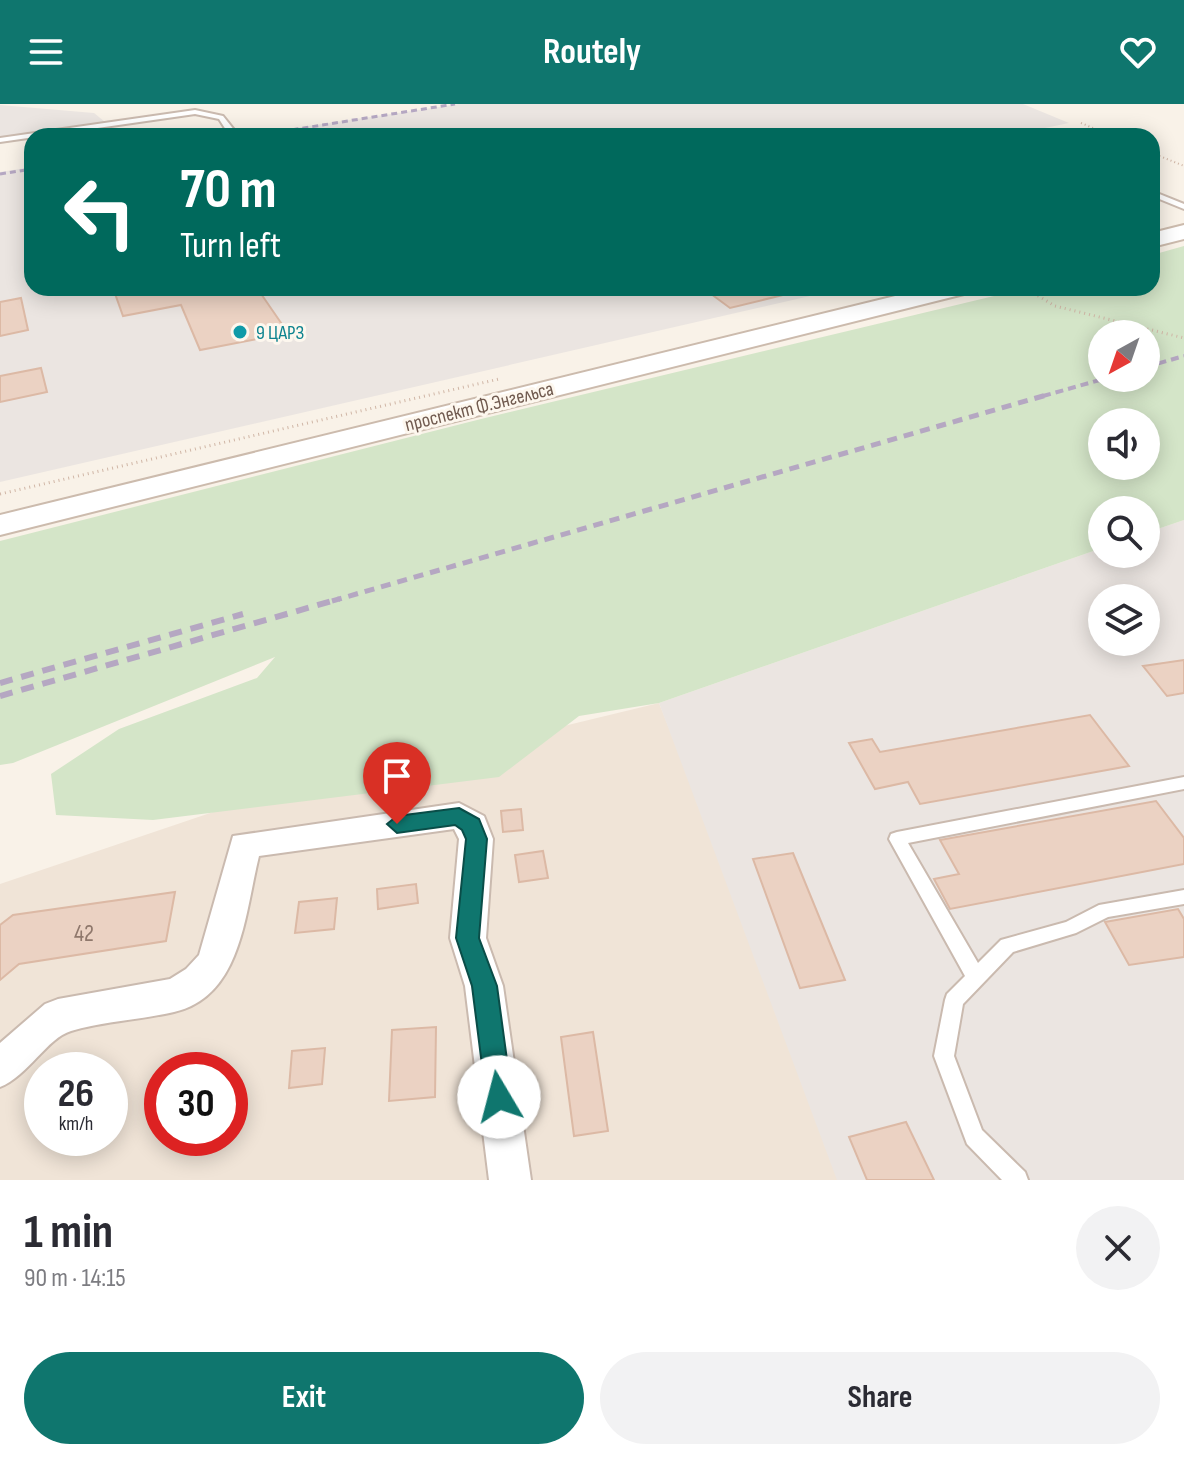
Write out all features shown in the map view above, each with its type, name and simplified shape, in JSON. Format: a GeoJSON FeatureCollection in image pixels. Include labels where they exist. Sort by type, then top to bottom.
{"type":"FeatureCollection","features":[{"type":"Feature","properties":{"kind":"street"},"geometry":{"type":"LineString","coordinates":[[1160,238],[1184,232]]}},
{"type":"Feature","properties":{"kind":"street","name":"проспект Ф.Энгельса"},"geometry":{"type":"LineString","coordinates":[[0,525],[927,296]]}},
{"type":"Feature","properties":{"kind":"street"},"geometry":{"type":"LineString","coordinates":[[0,1068],[58,1016],[177,995],[199,981],[215,962],[245,845],[459,816],[472,825],[476,839],[468,938],[484,986],[510,1180]]}},
{"type":"Feature","properties":{"kind":"lane"},"geometry":{"type":"LineString","coordinates":[[84,128],[195,112],[221,117],[229,128]]}},
{"type":"Feature","properties":{"kind":"lane"},"geometry":{"type":"LineString","coordinates":[[0,140],[24,137]]}},
{"type":"Feature","properties":{"kind":"lane"},"geometry":{"type":"LineString","coordinates":[[1160,196],[1184,207]]}},
{"type":"Feature","properties":{"kind":"lane"},"geometry":{"type":"LineString","coordinates":[[976,977],[897,839],[1184,783]]}},
{"type":"Feature","properties":{"kind":"lane"},"geometry":{"type":"LineString","coordinates":[[1017,1180],[974,1137],[944,1056],[954,1000],[1007,946],[1070,928],[1105,910],[1184,897]]}},
{"type":"Feature","properties":{"kind":"path"},"geometry":{"type":"LineString","coordinates":[[1081,123],[1093,128]]}},
{"type":"Feature","properties":{"kind":"path"},"geometry":{"type":"LineString","coordinates":[[1160,156],[1184,166]]}},
{"type":"Feature","properties":{"kind":"path"},"geometry":{"type":"LineString","coordinates":[[1038,296],[1055,306],[1184,338]]}},
{"type":"Feature","properties":{"kind":"path"},"geometry":{"type":"LineString","coordinates":[[0,494],[500,379]]}},
{"type":"Feature","properties":{"kind":"shaded area"},"geometry":{"type":"Polygon","coordinates":[[[459,104],[1023,104],[1069,123],[1045,128],[296,128],[459,104]]]}},
{"type":"Feature","properties":{"kind":"shaded area"},"geometry":{"type":"Polygon","coordinates":[[[0,105],[94,113],[105,122],[66,128],[24,128],[24,134],[0,138],[0,105]]]}},
{"type":"Feature","properties":{"kind":"shaded area"},"geometry":{"type":"Polygon","coordinates":[[[24,168],[24,296],[810,296],[0,482],[0,172],[24,168]]]}},
{"type":"Feature","properties":{"kind":"shaded area"},"geometry":{"type":"Polygon","coordinates":[[[1184,520],[1184,1180],[837,1180],[659,703],[1088,553],[1088,568],[1160,568],[1160,528],[1184,520]]]}},
{"type":"Feature","properties":{"kind":"shaded area"},"geometry":{"type":"Polygon","coordinates":[[[659,703],[848,1180],[0,1180],[0,884],[225,808],[659,703]]]}},
{"type":"Feature","properties":{"kind":"green space"},"geometry":{"type":"Polygon","coordinates":[[[1184,246],[1184,520],[1160,528],[1160,496],[1088,496],[1088,553],[659,703],[579,716],[499,777],[153,820],[56,815],[51,774],[119,729],[257,678],[275,657],[13,763],[0,765],[0,541],[481,419],[994,296],[1160,296],[1160,253],[1184,246]]]}},
{"type":"Feature","properties":{"kind":"building"},"geometry":{"type":"Polygon","coordinates":[[[116,296],[263,296],[288,333],[200,350],[181,305],[123,316],[116,296]]]}},
{"type":"Feature","properties":{"kind":"building"},"geometry":{"type":"Polygon","coordinates":[[[714,296],[779,296],[730,308],[714,296]]]}},
{"type":"Feature","properties":{"kind":"building"},"geometry":{"type":"Polygon","coordinates":[[[21,298],[28,330],[0,336],[0,302],[21,298]]]}},
{"type":"Feature","properties":{"kind":"building"},"geometry":{"type":"Polygon","coordinates":[[[41,368],[47,392],[0,402],[0,376],[41,368]]]}},
{"type":"Feature","properties":{"kind":"building"},"geometry":{"type":"Polygon","coordinates":[[[1184,660],[1184,693],[1167,696],[1143,666],[1184,660]]]}},
{"type":"Feature","properties":{"kind":"building"},"geometry":{"type":"Polygon","coordinates":[[[1090,715],[1129,766],[920,804],[908,782],[875,789],[849,743],[872,739],[880,752],[1090,715]]]}},
{"type":"Feature","properties":{"kind":"building"},"geometry":{"type":"Polygon","coordinates":[[[1156,801],[1184,838],[1184,864],[950,909],[934,879],[959,874],[940,840],[1156,801]]]}},
{"type":"Feature","properties":{"kind":"building"},"geometry":{"type":"Polygon","coordinates":[[[521,809],[523,830],[503,832],[501,811],[521,809]]]}},
{"type":"Feature","properties":{"kind":"building"},"geometry":{"type":"Polygon","coordinates":[[[543,851],[548,878],[519,882],[515,855],[543,851]]]}},
{"type":"Feature","properties":{"kind":"building"},"geometry":{"type":"Polygon","coordinates":[[[793,853],[845,980],[800,988],[753,859],[793,853]]]}},
{"type":"Feature","properties":{"kind":"building"},"geometry":{"type":"Polygon","coordinates":[[[416,884],[418,903],[378,909],[377,889],[416,884]]]}},
{"type":"Feature","properties":{"kind":"building"},"geometry":{"type":"Polygon","coordinates":[[[175,892],[166,941],[19,964],[0,980],[0,925],[13,915],[175,892]]]}},
{"type":"Feature","properties":{"kind":"building"},"geometry":{"type":"Polygon","coordinates":[[[337,898],[334,929],[295,933],[299,902],[337,898]]]}},
{"type":"Feature","properties":{"kind":"building"},"geometry":{"type":"Polygon","coordinates":[[[1178,909],[1184,919],[1184,957],[1129,965],[1105,922],[1178,909]]]}},
{"type":"Feature","properties":{"kind":"building"},"geometry":{"type":"Polygon","coordinates":[[[436,1027],[435,1097],[389,1101],[392,1030],[436,1027]]]}},
{"type":"Feature","properties":{"kind":"building"},"geometry":{"type":"Polygon","coordinates":[[[593,1032],[608,1131],[574,1136],[561,1037],[593,1032]]]}},
{"type":"Feature","properties":{"kind":"building"},"geometry":{"type":"Polygon","coordinates":[[[325,1048],[322,1084],[289,1088],[292,1051],[325,1048]]]}},
{"type":"Feature","properties":{"kind":"building"},"geometry":{"type":"Polygon","coordinates":[[[906,1122],[934,1180],[867,1180],[849,1137],[906,1122]]]}},
{"type":"Feature","properties":{"kind":"railway"},"geometry":{"type":"LineString","coordinates":[[304,128],[455,104]]}},
{"type":"Feature","properties":{"kind":"railway"},"geometry":{"type":"LineString","coordinates":[[0,174],[24,170]]}},
{"type":"Feature","properties":{"kind":"railway"},"geometry":{"type":"LineString","coordinates":[[1160,363],[1184,356]]}},
{"type":"Feature","properties":{"kind":"railway"},"geometry":{"type":"LineString","coordinates":[[1046,395],[1088,383]]}},
{"type":"Feature","properties":{"kind":"railway"},"geometry":{"type":"LineString","coordinates":[[1046,395],[1050,394]]}},
{"type":"Feature","properties":{"kind":"railway"},"geometry":{"type":"LineString","coordinates":[[332,601],[1046,395]]}},
{"type":"Feature","properties":{"kind":"railway"},"geometry":{"type":"LineString","coordinates":[[0,696],[339,599]]}},
{"type":"Feature","properties":{"kind":"railway"},"geometry":{"type":"LineString","coordinates":[[0,683],[243,614]]}},
{"type":"Feature","properties":{"kind":"place","name":"9 ЦАРЗ"},"geometry":{"type":"Point","coordinates":[240,332]}},
{"type":"Feature","properties":{"kind":"route"},"geometry":{"type":"LineString","coordinates":[[397,824],[459,816],[472,825],[476,839],[468,938],[484,986],[499,1097]]}}]}
